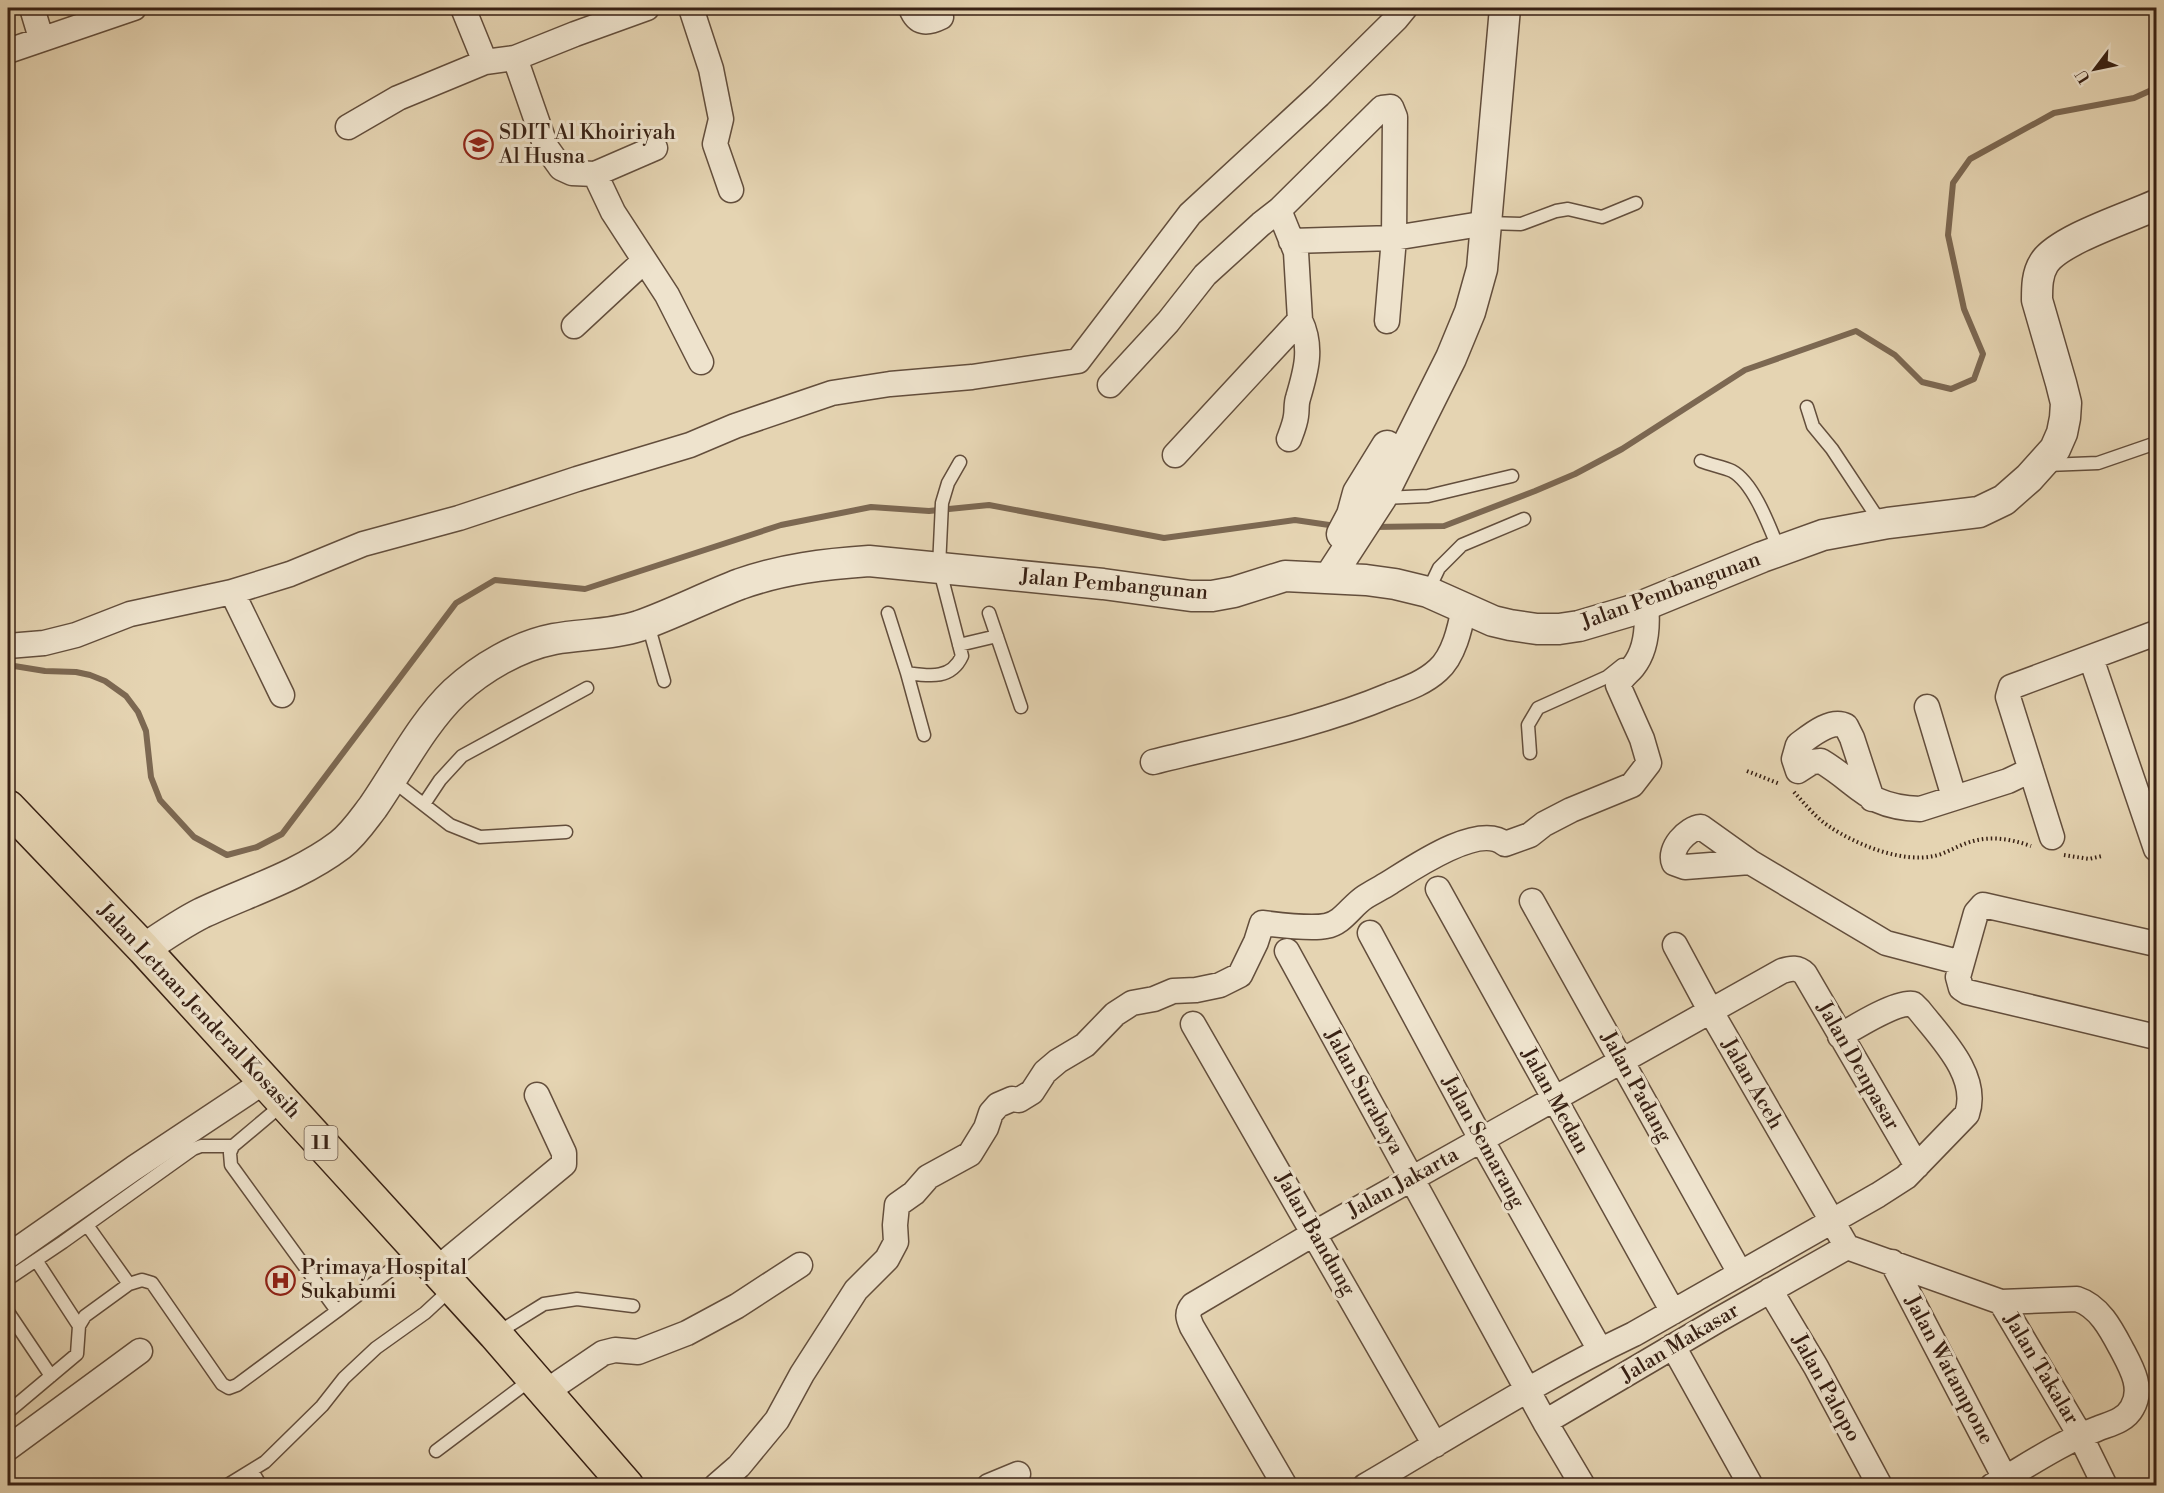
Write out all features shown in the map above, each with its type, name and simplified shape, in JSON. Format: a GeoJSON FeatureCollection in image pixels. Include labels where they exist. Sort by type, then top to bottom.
{"type":"FeatureCollection","features":[{"type":"Feature","properties":{"kind":"highway","name":"Jalan Letnan Jenderal Kosasih"},"geometry":{"type":"LineString","coordinates":[[8,807],[144,949],[541,1384],[627,1485]]}},
{"type":"Feature","properties":{"kind":"street"},"geometry":{"type":"LineString","coordinates":[[32,8],[41,38]]}},
{"type":"Feature","properties":{"kind":"street"},"geometry":{"type":"LineString","coordinates":[[8,51],[134,8]]}},
{"type":"Feature","properties":{"kind":"street"},"geometry":{"type":"LineString","coordinates":[[463,8],[485,62]]}},
{"type":"Feature","properties":{"kind":"street"},"geometry":{"type":"LineString","coordinates":[[348,127],[398,98],[485,62],[515,58],[647,8]]}},
{"type":"Feature","properties":{"kind":"street"},"geometry":{"type":"LineString","coordinates":[[691,8],[713,79],[721,118],[715,144],[731,190]]}},
{"type":"Feature","properties":{"kind":"street"},"geometry":{"type":"LineString","coordinates":[[911,8],[913,14],[924,23],[941,17]]}},
{"type":"Feature","properties":{"kind":"street"},"geometry":{"type":"LineString","coordinates":[[8,646],[44,643],[76,635],[129,614],[232,592],[290,574],[363,544],[459,518],[690,445],[735,426],[832,393],[890,384],[972,377],[1078,361],[1190,214],[1318,95],[1405,8]]}},
{"type":"Feature","properties":{"kind":"street"},"geometry":{"type":"LineString","coordinates":[[1479,224],[1488,8]]}},
{"type":"Feature","properties":{"kind":"street"},"geometry":{"type":"LineString","coordinates":[[1332,564],[1364,507],[1380,460],[1440,339],[1479,224],[1505,8]]}},
{"type":"Feature","properties":{"kind":"street"},"geometry":{"type":"LineString","coordinates":[[515,58],[546,147],[561,168],[572,173],[595,174],[656,148]]}},
{"type":"Feature","properties":{"kind":"street"},"geometry":{"type":"LineString","coordinates":[[1110,385],[1168,322],[1205,275],[1279,210],[1382,108],[1390,107],[1395,117],[1394,238],[1387,321]]}},
{"type":"Feature","properties":{"kind":"street"},"geometry":{"type":"LineString","coordinates":[[595,174],[613,212],[667,295],[701,362]]}},
{"type":"Feature","properties":{"kind":"street","name":"Jalan Pembangunan"},"geometry":{"type":"LineString","coordinates":[[144,949],[202,913],[290,875],[343,843],[362,823],[442,706],[454,693],[486,669],[529,646],[552,639],[616,632],[647,622],[740,584],[784,571],[836,563],[869,561],[1103,584],[1191,596],[1212,596],[1234,592],[1332,564],[1428,592],[1493,621],[1510,625],[1559,629],[1580,626],[1643,605],[1779,550],[1823,535],[1881,524],[1979,512],[2004,500],[2042,465],[2062,434],[2066,403],[2037,300],[2037,286],[2043,264],[2056,251],[2071,242],[2157,205]]}},
{"type":"Feature","properties":{"kind":"street"},"geometry":{"type":"LineString","coordinates":[[1279,210],[1296,252],[1300,321],[1305,332],[1304,381],[1297,400],[1296,417],[1289,439]]}},
{"type":"Feature","properties":{"kind":"street"},"geometry":{"type":"LineString","coordinates":[[1291,241],[1394,238],[1479,224]]}},
{"type":"Feature","properties":{"kind":"street"},"geometry":{"type":"LineString","coordinates":[[574,326],[644,261]]}},
{"type":"Feature","properties":{"kind":"street"},"geometry":{"type":"LineString","coordinates":[[1175,455],[1300,321]]}},
{"type":"Feature","properties":{"kind":"street"},"geometry":{"type":"LineString","coordinates":[[232,592],[282,695]]}},
{"type":"Feature","properties":{"kind":"street"},"geometry":{"type":"LineString","coordinates":[[716,1485],[739,1466],[777,1420],[802,1374],[856,1290],[887,1259],[896,1242],[897,1205],[914,1193],[928,1177],[970,1154],[986,1128],[991,1113],[998,1105],[1012,1099],[1019,1100],[1032,1092],[1046,1072],[1085,1045],[1116,1014],[1132,1004],[1154,999],[1173,991],[1196,990],[1220,985],[1240,975],[1256,942],[1262,923],[1326,926],[1341,920],[1347,911],[1365,897],[1442,850],[1492,838],[1501,840],[1505,844],[1530,835],[1544,824],[1571,810],[1632,785],[1649,763],[1642,739],[1618,685],[1641,656],[1648,619],[1643,605]]}},
{"type":"Feature","properties":{"kind":"street"},"geometry":{"type":"LineString","coordinates":[[1153,762],[1350,712],[1425,680],[1440,669],[1450,652],[1459,631],[1464,608]]}},
{"type":"Feature","properties":{"kind":"street"},"geometry":{"type":"LineString","coordinates":[[2047,846],[2031,770],[2008,691],[2011,687],[2157,633]]}},
{"type":"Feature","properties":{"kind":"street"},"geometry":{"type":"LineString","coordinates":[[2091,658],[2157,849]]}},
{"type":"Feature","properties":{"kind":"street"},"geometry":{"type":"LineString","coordinates":[[1927,707],[1954,797]]}},
{"type":"Feature","properties":{"kind":"street"},"geometry":{"type":"LineString","coordinates":[[1872,799],[1889,805],[1920,809],[2008,781],[2031,770]]}},
{"type":"Feature","properties":{"kind":"street"},"geometry":{"type":"LineString","coordinates":[[1750,862],[1886,943],[1962,963]]}},
{"type":"Feature","properties":{"kind":"street","name":"Jalan Medan"},"geometry":{"type":"LineString","coordinates":[[1438,890],[1673,1312]]}},
{"type":"Feature","properties":{"kind":"street","name":"Jalan Padang"},"geometry":{"type":"LineString","coordinates":[[1532,902],[1740,1273]]}},
{"type":"Feature","properties":{"kind":"street"},"geometry":{"type":"LineString","coordinates":[[2157,944],[1983,905],[1976,913],[1958,980],[1967,992],[2157,1037]]}},
{"type":"Feature","properties":{"kind":"street","name":"Jalan Semarang"},"geometry":{"type":"LineString","coordinates":[[1370,933],[1481,1139],[1600,1350]]}},
{"type":"Feature","properties":{"kind":"street","name":"Jalan Aceh"},"geometry":{"type":"LineString","coordinates":[[1676,945],[1710,1011],[1832,1221]]}},
{"type":"Feature","properties":{"kind":"street","name":"Jalan Surabaya"},"geometry":{"type":"LineString","coordinates":[[1287,951],[1529,1389]]}},
{"type":"Feature","properties":{"kind":"street","name":"Jalan Jakarta"},"geometry":{"type":"LineString","coordinates":[[1285,1485],[1192,1327],[1188,1310],[1201,1299],[1315,1233],[1554,1100],[1621,1060],[1782,971],[1798,969]]}},
{"type":"Feature","properties":{"kind":"street","name":"Jalan Denpasar"},"geometry":{"type":"LineString","coordinates":[[1798,969],[1805,974],[1917,1166]]}},
{"type":"Feature","properties":{"kind":"street","name":"Jalan Makasar"},"geometry":{"type":"LineString","coordinates":[[1365,1485],[1529,1389],[1634,1334],[1906,1177],[1967,1114],[1971,1103],[1970,1090],[1961,1068],[1919,1010],[1910,1003],[1876,1015],[1840,1036]]}},
{"type":"Feature","properties":{"kind":"street","name":"Jalan Bandung"},"geometry":{"type":"LineString","coordinates":[[1193,1024],[1436,1445]]}},
{"type":"Feature","properties":{"kind":"street"},"geometry":{"type":"LineString","coordinates":[[8,1256],[134,1168],[274,1093]]}},
{"type":"Feature","properties":{"kind":"street"},"geometry":{"type":"LineString","coordinates":[[436,1269],[564,1164],[564,1153],[537,1095]]}},
{"type":"Feature","properties":{"kind":"street"},"geometry":{"type":"LineString","coordinates":[[1832,1221],[1847,1247],[2001,1302],[2077,1299],[2094,1308],[2112,1331],[2131,1366],[2137,1384],[2132,1408],[2119,1420],[2080,1435],[2002,1483]]}},
{"type":"Feature","properties":{"kind":"street","name":"Jalan Makasar"},"geometry":{"type":"LineString","coordinates":[[1545,1422],[1847,1247]]}},
{"type":"Feature","properties":{"kind":"street","name":"Jalan Watampone"},"geometry":{"type":"LineString","coordinates":[[1892,1262],[2002,1483]]}},
{"type":"Feature","properties":{"kind":"street"},"geometry":{"type":"LineString","coordinates":[[541,1384],[603,1353],[615,1350],[638,1352],[687,1333],[737,1306],[800,1265]]}},
{"type":"Feature","properties":{"kind":"street","name":"Jalan Palopo"},"geometry":{"type":"LineString","coordinates":[[1770,1290],[1816,1367],[1880,1485]]}},
{"type":"Feature","properties":{"kind":"street","name":"Jalan Takalar"},"geometry":{"type":"LineString","coordinates":[[2001,1302],[2080,1435],[2105,1485]]}},
{"type":"Feature","properties":{"kind":"street"},"geometry":{"type":"LineString","coordinates":[[1673,1346],[1751,1485]]}},
{"type":"Feature","properties":{"kind":"street"},"geometry":{"type":"LineString","coordinates":[[8,1448],[140,1351]]}},
{"type":"Feature","properties":{"kind":"street"},"geometry":{"type":"LineString","coordinates":[[1529,1389],[1545,1422],[1583,1485]]}},
{"type":"Feature","properties":{"kind":"street"},"geometry":{"type":"LineString","coordinates":[[989,1485],[1018,1474]]}},
{"type":"Feature","properties":{"kind":"lane"},"geometry":{"type":"LineString","coordinates":[[1479,224],[1521,224],[1568,209],[1602,217],[1636,203]]}},
{"type":"Feature","properties":{"kind":"lane"},"geometry":{"type":"LineString","coordinates":[[1807,407],[1813,426],[1832,449],[1881,524]]}},
{"type":"Feature","properties":{"kind":"lane"},"geometry":{"type":"LineString","coordinates":[[2042,465],[2098,463],[2157,443]]}},
{"type":"Feature","properties":{"kind":"lane"},"geometry":{"type":"LineString","coordinates":[[1701,461],[1732,471],[1743,479],[1769,526],[1779,550]]}},
{"type":"Feature","properties":{"kind":"lane"},"geometry":{"type":"LineString","coordinates":[[907,673],[926,676],[946,674],[958,665],[962,656],[939,567],[942,503],[948,483],[960,462]]}},
{"type":"Feature","properties":{"kind":"lane"},"geometry":{"type":"LineString","coordinates":[[1364,507],[1428,496],[1512,476]]}},
{"type":"Feature","properties":{"kind":"lane"},"geometry":{"type":"LineString","coordinates":[[1428,592],[1439,568],[1462,545],[1524,519]]}},
{"type":"Feature","properties":{"kind":"lane"},"geometry":{"type":"LineString","coordinates":[[1530,753],[1528,725],[1538,708],[1607,677],[1630,657],[1637,645],[1643,605]]}},
{"type":"Feature","properties":{"kind":"lane"},"geometry":{"type":"LineString","coordinates":[[888,613],[924,735]]}},
{"type":"Feature","properties":{"kind":"lane"},"geometry":{"type":"LineString","coordinates":[[989,613],[1021,707]]}},
{"type":"Feature","properties":{"kind":"lane"},"geometry":{"type":"LineString","coordinates":[[647,622],[664,681]]}},
{"type":"Feature","properties":{"kind":"lane"},"geometry":{"type":"LineString","coordinates":[[960,645],[997,636]]}},
{"type":"Feature","properties":{"kind":"lane"},"geometry":{"type":"LineString","coordinates":[[424,804],[440,780],[462,756],[588,688]]}},
{"type":"Feature","properties":{"kind":"lane"},"geometry":{"type":"LineString","coordinates":[[392,780],[450,825],[480,837],[566,832]]}},
{"type":"Feature","properties":{"kind":"lane"},"geometry":{"type":"LineString","coordinates":[[274,1093],[233,1146],[230,1153],[231,1165],[337,1311]]}},
{"type":"Feature","properties":{"kind":"lane"},"geometry":{"type":"LineString","coordinates":[[8,1279],[193,1149],[201,1146],[233,1146]]}},
{"type":"Feature","properties":{"kind":"lane"},"geometry":{"type":"LineString","coordinates":[[87,1225],[129,1284]]}},
{"type":"Feature","properties":{"kind":"lane"},"geometry":{"type":"LineString","coordinates":[[36,1260],[79,1326]]}},
{"type":"Feature","properties":{"kind":"lane"},"geometry":{"type":"LineString","coordinates":[[8,1412],[77,1354],[79,1326],[93,1310],[129,1284],[142,1280],[152,1283],[222,1384],[229,1388],[237,1385],[337,1311],[436,1269]]}},
{"type":"Feature","properties":{"kind":"lane"},"geometry":{"type":"LineString","coordinates":[[226,1485],[265,1462],[322,1406],[344,1378],[376,1348],[424,1314],[436,1269]]}},
{"type":"Feature","properties":{"kind":"lane"},"geometry":{"type":"LineString","coordinates":[[495,1334],[544,1304],[577,1299],[633,1306]]}},
{"type":"Feature","properties":{"kind":"lane"},"geometry":{"type":"LineString","coordinates":[[8,1312],[51,1376]]}},
{"type":"Feature","properties":{"kind":"lane"},"geometry":{"type":"LineString","coordinates":[[436,1451],[541,1384]]}},
{"type":"Feature","properties":{"kind":"lane"},"geometry":{"type":"LineString","coordinates":[[252,1471],[261,1485]]}},
{"type":"Feature","properties":{"kind":"path"},"geometry":{"type":"LineString","coordinates":[[1747,771],[1789,787],[1830,828],[1883,853],[1931,857],[1976,840],[2004,838],[2047,846],[2079,859],[2102,856]]}},
{"type":"Feature","properties":{"kind":"waterway"},"geometry":{"type":"LineString","coordinates":[[1373,527],[1444,526],[1535,491],[1575,474],[1622,449],[1745,370],[1856,331],[1895,355],[1922,382],[1951,389],[1974,379],[1983,354],[1964,309],[1948,235],[1953,183],[1970,159],[2054,113],[2134,98],[2156,88]]}},
{"type":"Feature","properties":{"kind":"waterway"},"geometry":{"type":"LineString","coordinates":[[8,665],[90,675],[105,681],[126,696],[138,712],[146,731],[151,777],[160,800],[194,837],[227,855],[257,847],[282,834],[456,603],[495,580],[585,589],[781,525],[871,507],[929,511],[989,505],[1164,538],[1295,520],[1336,526]]}},
{"type":"Feature","properties":{"kind":"place","name":"SDIT Al Khoiriyah Al Husna"},"geometry":{"type":"Point","coordinates":[478,145]}},
{"type":"Feature","properties":{"kind":"place","name":"Primaya Hospital Sukabumi"},"geometry":{"type":"Point","coordinates":[280,1280]}}]}
